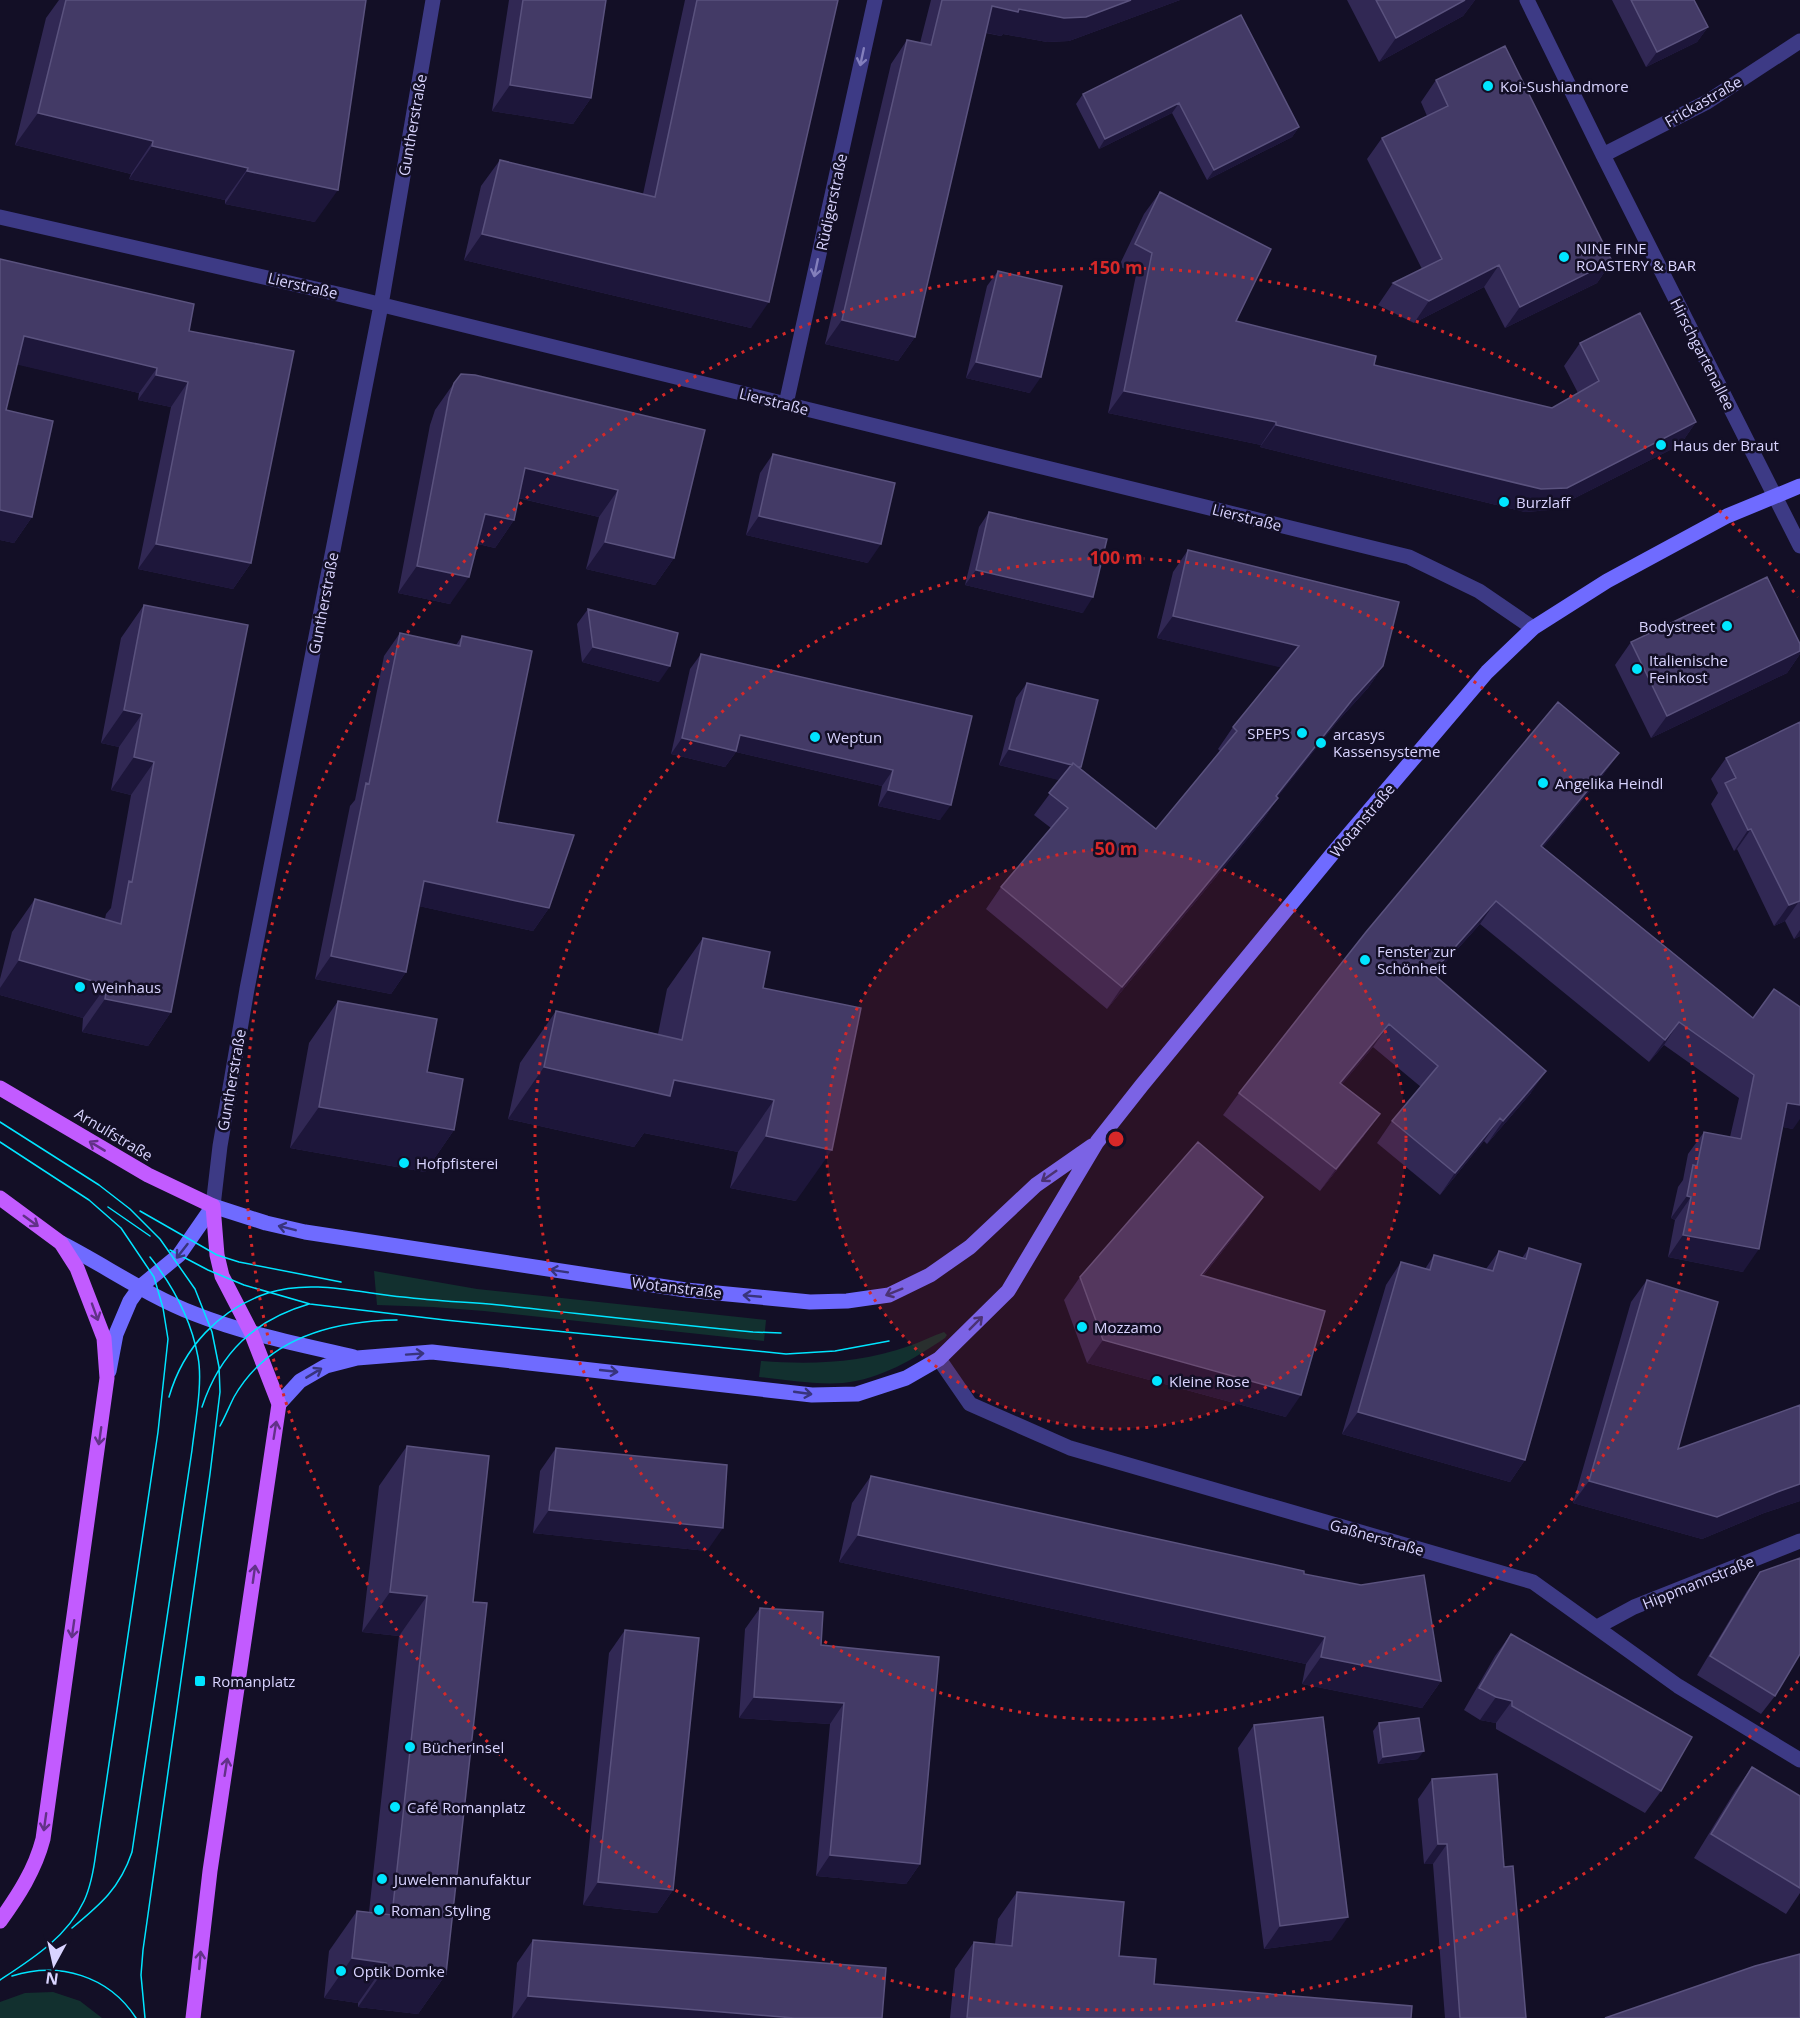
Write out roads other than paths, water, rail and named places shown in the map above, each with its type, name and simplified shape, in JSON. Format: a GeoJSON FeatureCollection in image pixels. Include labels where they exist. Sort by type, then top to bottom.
{"type":"FeatureCollection","features":[{"type":"Feature","properties":{"kind":"main road","name":"Wotanstraße"},"geometry":{"type":"LineString","coordinates":[[279,1404],[300,1381],[326,1366],[357,1358],[432,1352],[812,1395],[857,1394],[906,1378],[939,1359],[1008,1291],[1097,1142],[1142,1085],[1487,672],[1533,628],[1606,581],[1727,516],[1800,486]]}},
{"type":"Feature","properties":{"kind":"main road","name":"Arnulfstraße"},"geometry":{"type":"LineString","coordinates":[[0,1088],[148,1175],[213,1206]]}},
{"type":"Feature","properties":{"kind":"main road","name":"Wotanstraße"},"geometry":{"type":"LineString","coordinates":[[213,1206],[305,1232],[675,1288],[810,1302],[847,1301],[890,1295],[930,1275],[970,1247],[1036,1185],[1097,1142]]}},
{"type":"Feature","properties":{"kind":"main road"},"geometry":{"type":"LineString","coordinates":[[0,1198],[61,1243],[101,1263],[140,1287],[195,1314],[251,1332]]}},
{"type":"Feature","properties":{"kind":"main road"},"geometry":{"type":"LineString","coordinates":[[0,1921],[30,1874],[39,1856],[43,1839],[107,1378],[116,1334],[123,1314],[140,1287],[175,1260],[213,1206]]}},
{"type":"Feature","properties":{"kind":"main road"},"geometry":{"type":"LineString","coordinates":[[193,2018],[210,1871],[279,1404],[251,1332],[222,1276],[217,1255],[213,1206]]}},
{"type":"Feature","properties":{"kind":"main road"},"geometry":{"type":"LineString","coordinates":[[61,1243],[81,1277],[104,1338],[107,1378]]}},
{"type":"Feature","properties":{"kind":"main road","name":"Wotanstraße"},"geometry":{"type":"LineString","coordinates":[[251,1332],[357,1358]]}},
{"type":"Feature","properties":{"kind":"street","name":"Guntherstraße"},"geometry":{"type":"LineString","coordinates":[[213,1206],[220,1146],[251,968],[381,305],[432,0]]}},
{"type":"Feature","properties":{"kind":"street","name":"Rüdigerstraße"},"geometry":{"type":"LineString","coordinates":[[786,404],[875,0]]}},
{"type":"Feature","properties":{"kind":"street","name":"Hirschgartenallee"},"geometry":{"type":"LineString","coordinates":[[1527,0],[1800,546]]}},
{"type":"Feature","properties":{"kind":"street","name":"Frickastraße"},"geometry":{"type":"LineString","coordinates":[[1603,155],[1707,102],[1800,41]]}},
{"type":"Feature","properties":{"kind":"street","name":"Lierstraße"},"geometry":{"type":"LineString","coordinates":[[0,217],[205,262],[1409,557],[1479,591],[1533,628]]}},
{"type":"Feature","properties":{"kind":"street","name":"Gaßnerstraße"},"geometry":{"type":"LineString","coordinates":[[939,1359],[970,1404],[1070,1448],[1533,1582],[1678,1686],[1800,1760]]}},
{"type":"Feature","properties":{"kind":"street","name":"Hippmannstraße"},"geometry":{"type":"LineString","coordinates":[[1597,1627],[1634,1607],[1800,1541]]}},
{"type":"Feature","properties":{"kind":"tram line"},"geometry":{"type":"LineString","coordinates":[[0,1122],[99,1185],[130,1209],[160,1239],[195,1289],[212,1332],[219,1367],[220,1392],[210,1474],[143,1950],[141,1975],[145,2018]]}},
{"type":"Feature","properties":{"kind":"tram line"},"geometry":{"type":"LineString","coordinates":[[0,1142],[89,1200],[121,1228],[154,1277],[163,1308],[168,1339],[158,1432],[90,1883],[84,1901],[68,1926],[48,1946],[0,1980]]}},
{"type":"Feature","properties":{"kind":"tram line"},"geometry":{"type":"LineString","coordinates":[[108,1207],[150,1236]]}},
{"type":"Feature","properties":{"kind":"tram line"},"geometry":{"type":"LineString","coordinates":[[140,1211],[217,1255],[239,1262],[341,1282]]}},
{"type":"Feature","properties":{"kind":"tram line"},"geometry":{"type":"LineString","coordinates":[[170,1250],[208,1270],[244,1285],[310,1304],[445,1320],[786,1354],[835,1351],[889,1341]]}},
{"type":"Feature","properties":{"kind":"tram line"},"geometry":{"type":"LineString","coordinates":[[72,1928],[92,1911],[115,1886],[132,1852],[198,1403],[199,1367],[191,1330],[174,1292],[150,1257]]}},
{"type":"Feature","properties":{"kind":"tram line"},"geometry":{"type":"LineString","coordinates":[[169,1397],[183,1362],[205,1333],[219,1320],[250,1300],[268,1293],[301,1287],[336,1288],[415,1298],[781,1333]]}},
{"type":"Feature","properties":{"kind":"tram line"},"geometry":{"type":"LineString","coordinates":[[202,1407],[219,1370],[242,1341],[272,1319],[309,1304]]}},
{"type":"Feature","properties":{"kind":"tram line"},"geometry":{"type":"LineString","coordinates":[[220,1426],[234,1397],[248,1377],[265,1360],[284,1347],[304,1336],[326,1329],[349,1324],[397,1320]]}},
{"type":"Feature","properties":{"kind":"tram line"},"geometry":{"type":"LineString","coordinates":[[12,1976],[47,1970],[82,1976],[112,1992],[136,2018]]}},
{"type":"Feature","properties":{"kind":"place","name":"Koi-Sushiandmore"},"geometry":{"type":"Point","coordinates":[1488,86]}},
{"type":"Feature","properties":{"kind":"place","name":"NINE FINE ROASTERY & BAR"},"geometry":{"type":"Point","coordinates":[1564,257]}},
{"type":"Feature","properties":{"kind":"place","name":"Haus der Braut"},"geometry":{"type":"Point","coordinates":[1661,445]}},
{"type":"Feature","properties":{"kind":"place","name":"Burzlaff"},"geometry":{"type":"Point","coordinates":[1504,502]}},
{"type":"Feature","properties":{"kind":"place","name":"Bodystreet"},"geometry":{"type":"Point","coordinates":[1727,626]}},
{"type":"Feature","properties":{"kind":"place","name":"Italienische Feinkost"},"geometry":{"type":"Point","coordinates":[1637,669]}},
{"type":"Feature","properties":{"kind":"place","name":"SPEPS"},"geometry":{"type":"Point","coordinates":[1302,733]}},
{"type":"Feature","properties":{"kind":"place","name":"Weptun"},"geometry":{"type":"Point","coordinates":[815,737]}},
{"type":"Feature","properties":{"kind":"place","name":"arcasys Kassensysteme"},"geometry":{"type":"Point","coordinates":[1321,743]}},
{"type":"Feature","properties":{"kind":"place","name":"Angelika Heindl"},"geometry":{"type":"Point","coordinates":[1543,783]}},
{"type":"Feature","properties":{"kind":"place","name":"Fenster zur Schönheit"},"geometry":{"type":"Point","coordinates":[1365,960]}},
{"type":"Feature","properties":{"kind":"place","name":"Weinhaus"},"geometry":{"type":"Point","coordinates":[80,987]}},
{"type":"Feature","properties":{"kind":"place","name":"Hofpfisterei"},"geometry":{"type":"Point","coordinates":[404,1163]}},
{"type":"Feature","properties":{"kind":"place","name":"Mozzamo"},"geometry":{"type":"Point","coordinates":[1082,1327]}},
{"type":"Feature","properties":{"kind":"place","name":"Kleine Rose"},"geometry":{"type":"Point","coordinates":[1157,1381]}},
{"type":"Feature","properties":{"kind":"place","name":"Romanplatz"},"geometry":{"type":"Point","coordinates":[200,1681]}},
{"type":"Feature","properties":{"kind":"place","name":"Bücherinsel"},"geometry":{"type":"Point","coordinates":[410,1747]}},
{"type":"Feature","properties":{"kind":"place","name":"Café Romanplatz"},"geometry":{"type":"Point","coordinates":[395,1807]}},
{"type":"Feature","properties":{"kind":"place","name":"Juwelenmanufaktur"},"geometry":{"type":"Point","coordinates":[382,1879]}},
{"type":"Feature","properties":{"kind":"place","name":"Roman Styling"},"geometry":{"type":"Point","coordinates":[379,1910]}},
{"type":"Feature","properties":{"kind":"place","name":"Optik Domke"},"geometry":{"type":"Point","coordinates":[341,1971]}}]}
